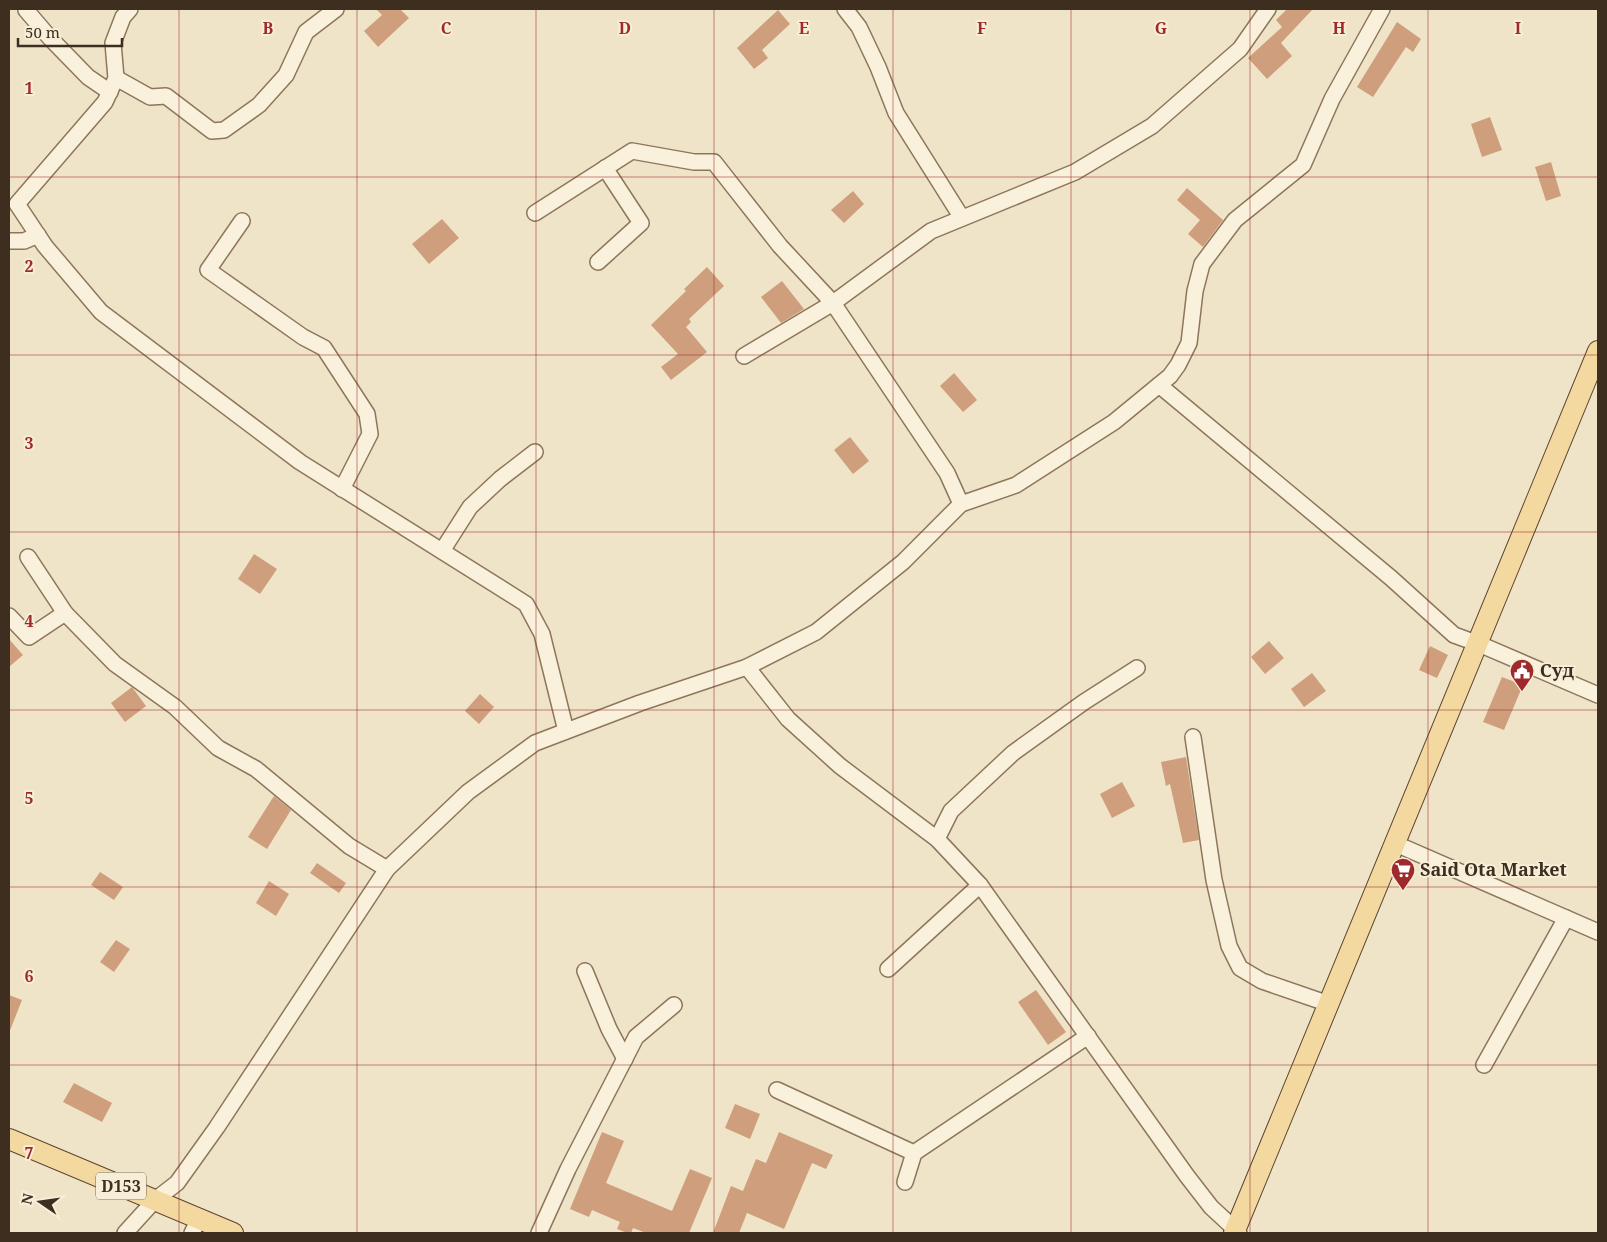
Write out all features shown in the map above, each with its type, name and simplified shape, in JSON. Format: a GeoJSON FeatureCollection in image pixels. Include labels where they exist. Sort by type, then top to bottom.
{"type":"FeatureCollection","features":[{"type":"Feature","properties":{"kind":"main road"},"geometry":{"type":"LineString","coordinates":[[1236,1233],[1329,1004],[1596,363]]}},
{"type":"Feature","properties":{"kind":"main road","name":"D153"},"geometry":{"type":"LineString","coordinates":[[9,1139],[155,1200],[195,1226],[234,1233]]}},
{"type":"Feature","properties":{"kind":"street"},"geometry":{"type":"LineString","coordinates":[[28,9],[26,10],[50,38],[88,77],[150,97],[166,96],[212,130],[224,130],[259,105],[286,74],[306,32],[336,9]]}},
{"type":"Feature","properties":{"kind":"street"},"geometry":{"type":"LineString","coordinates":[[130,9],[123,17],[113,43],[113,85],[106,102],[17,204],[45,246],[102,312],[294,458],[526,604],[542,634],[566,731]]}},
{"type":"Feature","properties":{"kind":"street"},"geometry":{"type":"LineString","coordinates":[[845,9],[859,27],[878,67],[896,113],[962,218]]}},
{"type":"Feature","properties":{"kind":"street"},"geometry":{"type":"LineString","coordinates":[[744,356],[833,303],[932,231],[1075,172],[1152,126],[1240,49],[1268,9]]}},
{"type":"Feature","properties":{"kind":"street"},"geometry":{"type":"LineString","coordinates":[[125,1233],[155,1200],[177,1182],[217,1127],[387,869],[468,792],[535,743],[640,703],[747,667],[816,632],[903,562],[961,504],[1016,485],[1114,422],[1170,376],[1189,343],[1195,291],[1202,264],[1235,220],[1303,165],[1332,99],[1378,10]]}},
{"type":"Feature","properties":{"kind":"street"},"geometry":{"type":"LineString","coordinates":[[535,213],[632,151],[694,162],[714,162],[780,246],[833,303],[947,473],[961,504]]}},
{"type":"Feature","properties":{"kind":"street"},"geometry":{"type":"LineString","coordinates":[[598,262],[641,223],[605,168]]}},
{"type":"Feature","properties":{"kind":"street"},"geometry":{"type":"LineString","coordinates":[[242,221],[208,270],[303,336],[324,348],[366,414],[370,434],[342,489]]}},
{"type":"Feature","properties":{"kind":"street"},"geometry":{"type":"LineString","coordinates":[[9,241],[24,241],[38,235]]}},
{"type":"Feature","properties":{"kind":"street"},"geometry":{"type":"LineString","coordinates":[[1159,384],[1384,572],[1454,635],[1598,695]]}},
{"type":"Feature","properties":{"kind":"street"},"geometry":{"type":"LineString","coordinates":[[442,551],[470,507],[535,452]]}},
{"type":"Feature","properties":{"kind":"street"},"geometry":{"type":"LineString","coordinates":[[28,557],[65,613],[115,664],[175,707],[218,748],[256,769],[349,846],[387,869]]}},
{"type":"Feature","properties":{"kind":"street"},"geometry":{"type":"LineString","coordinates":[[9,616],[29,636],[65,613]]}},
{"type":"Feature","properties":{"kind":"street"},"geometry":{"type":"LineString","coordinates":[[747,667],[788,719],[840,766],[938,839],[980,885],[1199,1192],[1236,1233]]}},
{"type":"Feature","properties":{"kind":"street"},"geometry":{"type":"LineString","coordinates":[[938,839],[951,811],[1013,753],[1084,702],[1137,668]]}},
{"type":"Feature","properties":{"kind":"street"},"geometry":{"type":"LineString","coordinates":[[1193,737],[1214,880],[1229,946],[1240,968],[1262,981],[1329,1004]]}},
{"type":"Feature","properties":{"kind":"street"},"geometry":{"type":"LineString","coordinates":[[1396,844],[1598,932]]}},
{"type":"Feature","properties":{"kind":"street"},"geometry":{"type":"LineString","coordinates":[[888,969],[980,885]]}},
{"type":"Feature","properties":{"kind":"street"},"geometry":{"type":"LineString","coordinates":[[1484,1065],[1566,918]]}},
{"type":"Feature","properties":{"kind":"street"},"geometry":{"type":"LineString","coordinates":[[585,971],[609,1029],[625,1059]]}},
{"type":"Feature","properties":{"kind":"street"},"geometry":{"type":"LineString","coordinates":[[539,1233],[568,1169],[636,1037],[674,1005]]}},
{"type":"Feature","properties":{"kind":"street"},"geometry":{"type":"LineString","coordinates":[[905,1182],[914,1153],[1088,1036]]}},
{"type":"Feature","properties":{"kind":"street"},"geometry":{"type":"LineString","coordinates":[[777,1090],[914,1153]]}},
{"type":"Feature","properties":{"kind":"building"},"geometry":{"type":"Polygon","coordinates":[[[376,9],[400,9],[409,18],[378,47],[364,31],[382,15],[376,9]]]}},
{"type":"Feature","properties":{"kind":"building"},"geometry":{"type":"Polygon","coordinates":[[[1287,9],[1313,9],[1281,43],[1292,56],[1267,79],[1248,58],[1282,27],[1276,20],[1287,9]]]}},
{"type":"Feature","properties":{"kind":"building"},"geometry":{"type":"Polygon","coordinates":[[[778,10],[790,24],[762,50],[768,58],[754,69],[737,48],[778,10]]]}},
{"type":"Feature","properties":{"kind":"building"},"geometry":{"type":"Polygon","coordinates":[[[1397,22],[1421,39],[1413,52],[1406,47],[1373,97],[1357,87],[1397,22]]]}},
{"type":"Feature","properties":{"kind":"building"},"geometry":{"type":"Polygon","coordinates":[[[1490,117],[1502,150],[1482,157],[1471,124],[1490,117]]]}},
{"type":"Feature","properties":{"kind":"building"},"geometry":{"type":"Polygon","coordinates":[[[1551,162],[1561,196],[1546,201],[1535,167],[1551,162]]]}},
{"type":"Feature","properties":{"kind":"building"},"geometry":{"type":"Polygon","coordinates":[[[1187,188],[1223,220],[1203,247],[1188,234],[1200,220],[1177,200],[1187,188]]]}},
{"type":"Feature","properties":{"kind":"building"},"geometry":{"type":"Polygon","coordinates":[[[853,191],[864,204],[844,223],[831,210],[853,191]]]}},
{"type":"Feature","properties":{"kind":"building"},"geometry":{"type":"Polygon","coordinates":[[[442,219],[459,238],[429,264],[412,244],[442,219]]]}},
{"type":"Feature","properties":{"kind":"building"},"geometry":{"type":"Polygon","coordinates":[[[707,267],[724,286],[689,319],[691,322],[686,327],[707,352],[671,380],[661,367],[678,354],[651,325],[686,291],[684,289],[707,267]]]}},
{"type":"Feature","properties":{"kind":"building"},"geometry":{"type":"Polygon","coordinates":[[[782,281],[804,309],[781,323],[761,297],[782,281]]]}},
{"type":"Feature","properties":{"kind":"building"},"geometry":{"type":"Polygon","coordinates":[[[954,373],[977,400],[963,412],[940,386],[954,373]]]}},
{"type":"Feature","properties":{"kind":"building"},"geometry":{"type":"Polygon","coordinates":[[[850,437],[869,461],[853,474],[834,450],[850,437]]]}},
{"type":"Feature","properties":{"kind":"building"},"geometry":{"type":"Polygon","coordinates":[[[254,554],[277,569],[260,594],[238,579],[254,554]]]}},
{"type":"Feature","properties":{"kind":"building"},"geometry":{"type":"Polygon","coordinates":[[[9,639],[23,655],[9,667],[9,639]]]}},
{"type":"Feature","properties":{"kind":"building"},"geometry":{"type":"Polygon","coordinates":[[[1269,641],[1284,658],[1265,674],[1251,657],[1269,641]]]}},
{"type":"Feature","properties":{"kind":"building"},"geometry":{"type":"Polygon","coordinates":[[[1430,646],[1448,655],[1437,678],[1419,670],[1430,646]]]}},
{"type":"Feature","properties":{"kind":"building"},"geometry":{"type":"Polygon","coordinates":[[[1312,673],[1326,691],[1304,707],[1291,689],[1312,673]]]}},
{"type":"Feature","properties":{"kind":"building"},"geometry":{"type":"Polygon","coordinates":[[[1502,677],[1523,685],[1504,730],[1483,722],[1502,677]]]}},
{"type":"Feature","properties":{"kind":"building"},"geometry":{"type":"Polygon","coordinates":[[[132,687],[146,706],[125,722],[111,703],[132,687]]]}},
{"type":"Feature","properties":{"kind":"building"},"geometry":{"type":"Polygon","coordinates":[[[480,694],[494,707],[479,724],[465,711],[480,694]]]}},
{"type":"Feature","properties":{"kind":"building"},"geometry":{"type":"Polygon","coordinates":[[[1186,757],[1199,840],[1183,843],[1170,784],[1166,786],[1161,762],[1186,757]]]}},
{"type":"Feature","properties":{"kind":"building"},"geometry":{"type":"Polygon","coordinates":[[[1122,782],[1135,806],[1112,818],[1100,794],[1122,782]]]}},
{"type":"Feature","properties":{"kind":"building"},"geometry":{"type":"Polygon","coordinates":[[[274,796],[291,810],[267,849],[248,837],[274,796]]]}},
{"type":"Feature","properties":{"kind":"building"},"geometry":{"type":"Polygon","coordinates":[[[317,863],[346,883],[339,893],[310,873],[317,863]]]}},
{"type":"Feature","properties":{"kind":"building"},"geometry":{"type":"Polygon","coordinates":[[[100,872],[123,887],[114,900],[91,885],[100,872]]]}},
{"type":"Feature","properties":{"kind":"building"},"geometry":{"type":"Polygon","coordinates":[[[269,881],[289,894],[276,916],[256,903],[269,881]]]}},
{"type":"Feature","properties":{"kind":"building"},"geometry":{"type":"Polygon","coordinates":[[[116,940],[130,949],[114,972],[100,962],[116,940]]]}},
{"type":"Feature","properties":{"kind":"building"},"geometry":{"type":"Polygon","coordinates":[[[1036,990],[1066,1032],[1048,1045],[1018,1002],[1036,990]]]}},
{"type":"Feature","properties":{"kind":"building"},"geometry":{"type":"Polygon","coordinates":[[[9,995],[22,1000],[9,1033],[9,995]]]}},
{"type":"Feature","properties":{"kind":"building"},"geometry":{"type":"Polygon","coordinates":[[[74,1083],[112,1103],[102,1122],[63,1102],[74,1083]]]}},
{"type":"Feature","properties":{"kind":"building"},"geometry":{"type":"Polygon","coordinates":[[[735,1104],[760,1114],[750,1139],[725,1128],[735,1104]]]}},
{"type":"Feature","properties":{"kind":"building"},"geometry":{"type":"Polygon","coordinates":[[[602,1132],[624,1141],[606,1183],[672,1211],[690,1169],[712,1178],[689,1233],[646,1233],[633,1228],[631,1233],[627,1233],[617,1229],[620,1222],[592,1210],[589,1217],[570,1209],[602,1132]]]}},
{"type":"Feature","properties":{"kind":"building"},"geometry":{"type":"Polygon","coordinates":[[[779,1132],[833,1155],[826,1169],[812,1163],[784,1229],[747,1213],[739,1233],[713,1233],[731,1186],[743,1191],[756,1159],[766,1163],[779,1132]]]}},
{"type":"Feature","properties":{"kind":"place","name":"Суд"},"geometry":{"type":"Point","coordinates":[1522,692]}},
{"type":"Feature","properties":{"kind":"place","name":"Said Ota Market"},"geometry":{"type":"Point","coordinates":[1403,891]}}]}
